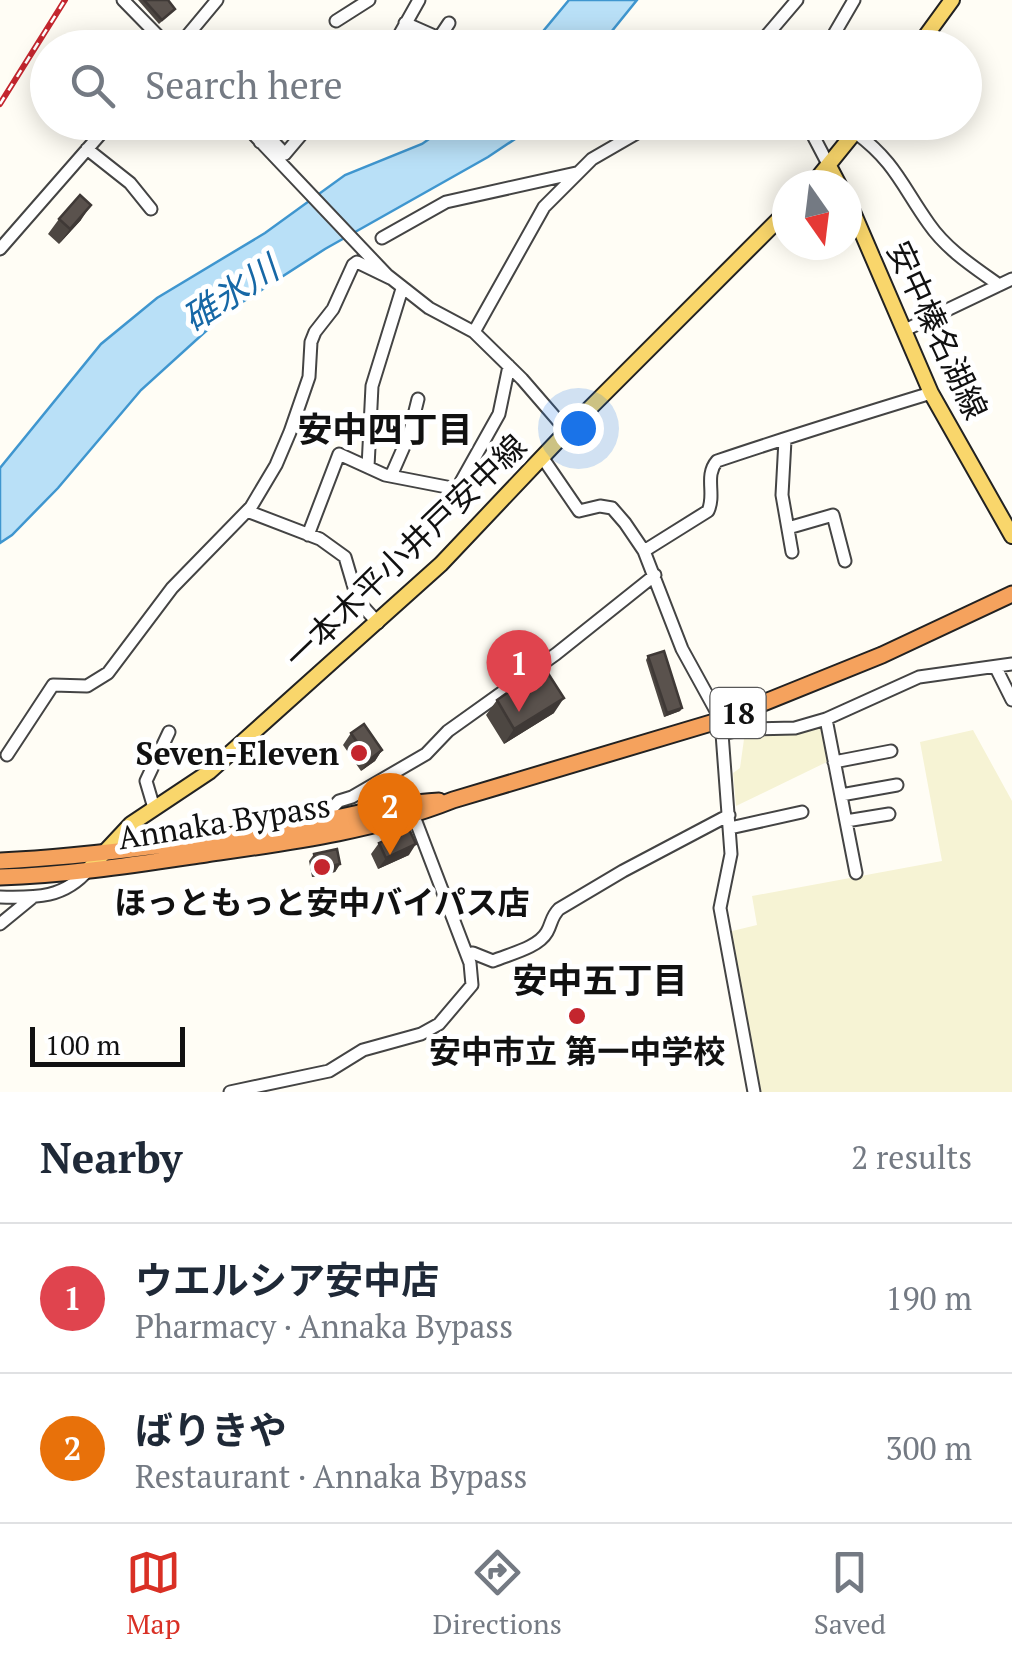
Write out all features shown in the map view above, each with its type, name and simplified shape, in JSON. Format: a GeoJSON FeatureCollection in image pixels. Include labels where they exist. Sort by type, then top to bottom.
{"type":"FeatureCollection","features":[{"type":"Feature","properties":{"kind":"highway","name":"Annaka Bypass"},"geometry":{"type":"LineString","coordinates":[[0,877],[309,839],[721,727],[1012,594]]}},
{"type":"Feature","properties":{"kind":"highway","name":"Annaka Bypass"},"geometry":{"type":"LineString","coordinates":[[0,861],[105,851],[411,809]]}},
{"type":"Feature","properties":{"kind":"main road"},"geometry":{"type":"LineString","coordinates":[[930,30],[952,0]]}},
{"type":"Feature","properties":{"kind":"main road"},"geometry":{"type":"LineString","coordinates":[[826,170],[851,140]]}},
{"type":"Feature","properties":{"kind":"main road"},"geometry":{"type":"LineString","coordinates":[[830,166],[832,170]]}},
{"type":"Feature","properties":{"kind":"main road","name":"一本木平小井戸安中線"},"geometry":{"type":"LineString","coordinates":[[89,869],[130,824],[209,772],[378,623],[454,551],[567,431],[772,226]]}},
{"type":"Feature","properties":{"kind":"main road","name":"安中榛名湖線"},"geometry":{"type":"LineString","coordinates":[[862,232],[931,393],[1012,536]]}},
{"type":"Feature","properties":{"kind":"street"},"geometry":{"type":"LineString","coordinates":[[123,0],[154,30]]}},
{"type":"Feature","properties":{"kind":"street"},"geometry":{"type":"LineString","coordinates":[[190,30],[217,0]]}},
{"type":"Feature","properties":{"kind":"street"},"geometry":{"type":"LineString","coordinates":[[336,21],[369,0]]}},
{"type":"Feature","properties":{"kind":"street"},"geometry":{"type":"LineString","coordinates":[[401,30],[420,0]]}},
{"type":"Feature","properties":{"kind":"street"},"geometry":{"type":"LineString","coordinates":[[772,30],[798,0]]}},
{"type":"Feature","properties":{"kind":"street"},"geometry":{"type":"LineString","coordinates":[[836,30],[854,0]]}},
{"type":"Feature","properties":{"kind":"street"},"geometry":{"type":"LineString","coordinates":[[405,23],[420,30]]}},
{"type":"Feature","properties":{"kind":"street"},"geometry":{"type":"LineString","coordinates":[[444,30],[449,23]]}},
{"type":"Feature","properties":{"kind":"street"},"geometry":{"type":"LineString","coordinates":[[0,249],[95,140]]}},
{"type":"Feature","properties":{"kind":"street"},"geometry":{"type":"LineString","coordinates":[[266,140],[288,170],[390,278],[429,308],[474,332],[567,431]]}},
{"type":"Feature","properties":{"kind":"street"},"geometry":{"type":"LineString","coordinates":[[267,140],[285,154],[297,140]]}},
{"type":"Feature","properties":{"kind":"street"},"geometry":{"type":"LineString","coordinates":[[474,332],[544,206],[592,159],[625,140]]}},
{"type":"Feature","properties":{"kind":"street"},"geometry":{"type":"LineString","coordinates":[[816,140],[830,166]]}},
{"type":"Feature","properties":{"kind":"street"},"geometry":{"type":"LineString","coordinates":[[870,140],[897,171],[930,226],[957,255],[1006,282]]}},
{"type":"Feature","properties":{"kind":"street"},"geometry":{"type":"LineString","coordinates":[[87,149],[130,183],[150,209]]}},
{"type":"Feature","properties":{"kind":"street"},"geometry":{"type":"LineString","coordinates":[[382,238],[446,202],[576,173]]}},
{"type":"Feature","properties":{"kind":"street"},"geometry":{"type":"LineString","coordinates":[[7,755],[53,685],[87,686],[108,673],[172,588],[247,511],[276,466],[309,377],[311,342],[333,309],[352,265],[357,262],[390,278]]}},
{"type":"Feature","properties":{"kind":"street"},"geometry":{"type":"LineString","coordinates":[[905,330],[1006,282]]}},
{"type":"Feature","properties":{"kind":"street"},"geometry":{"type":"LineString","coordinates":[[368,467],[372,386],[402,288]]}},
{"type":"Feature","properties":{"kind":"street"},"geometry":{"type":"LineString","coordinates":[[308,534],[339,454],[391,476],[456,488],[499,414],[509,366]]}},
{"type":"Feature","properties":{"kind":"street"},"geometry":{"type":"LineString","coordinates":[[644,551],[708,510],[711,470],[717,461],[844,417],[931,393]]}},
{"type":"Feature","properties":{"kind":"street"},"geometry":{"type":"LineString","coordinates":[[391,476],[409,435],[418,399]]}},
{"type":"Feature","properties":{"kind":"street"},"geometry":{"type":"LineString","coordinates":[[785,440],[782,495],[792,552]]}},
{"type":"Feature","properties":{"kind":"street"},"geometry":{"type":"LineString","coordinates":[[542,458],[579,511],[600,506],[612,508],[644,551],[682,648],[721,727],[731,854],[720,908],[754,1092]]}},
{"type":"Feature","properties":{"kind":"street"},"geometry":{"type":"LineString","coordinates":[[247,511],[308,534],[346,558],[358,601],[378,623]]}},
{"type":"Feature","properties":{"kind":"street"},"geometry":{"type":"LineString","coordinates":[[788,528],[833,516],[844,561]]}},
{"type":"Feature","properties":{"kind":"street"},"geometry":{"type":"LineString","coordinates":[[320,821],[339,801],[426,754],[448,731],[556,654],[655,575]]}},
{"type":"Feature","properties":{"kind":"street"},"geometry":{"type":"LineString","coordinates":[[721,727],[795,728],[826,719],[919,677],[1012,664]]}},
{"type":"Feature","properties":{"kind":"street"},"geometry":{"type":"LineString","coordinates":[[996,668],[1012,700]]}},
{"type":"Feature","properties":{"kind":"street"},"geometry":{"type":"LineString","coordinates":[[826,719],[856,873]]}},
{"type":"Feature","properties":{"kind":"street"},"geometry":{"type":"LineString","coordinates":[[154,808],[146,780],[170,732]]}},
{"type":"Feature","properties":{"kind":"street"},"geometry":{"type":"LineString","coordinates":[[834,762],[890,751]]}},
{"type":"Feature","properties":{"kind":"street"},"geometry":{"type":"LineString","coordinates":[[841,795],[897,785]]}},
{"type":"Feature","properties":{"kind":"street"},"geometry":{"type":"LineString","coordinates":[[233,1092],[329,1070],[363,1050],[421,1034],[439,1024],[472,985],[468,954],[411,809]]}},
{"type":"Feature","properties":{"kind":"street"},"geometry":{"type":"LineString","coordinates":[[468,954],[473,952],[493,961],[535,944],[559,909],[730,821],[802,812]]}},
{"type":"Feature","properties":{"kind":"street"},"geometry":{"type":"LineString","coordinates":[[846,820],[889,814]]}},
{"type":"Feature","properties":{"kind":"street"},"geometry":{"type":"LineString","coordinates":[[0,898],[64,891],[79,882],[89,869]]}},
{"type":"Feature","properties":{"kind":"street"},"geometry":{"type":"LineString","coordinates":[[0,924],[33,897]]}},
{"type":"Feature","properties":{"kind":"shaded area"},"geometry":{"type":"Polygon","coordinates":[[[825,722],[833,759],[736,806],[733,773],[740,768],[745,732],[825,722]]]}},
{"type":"Feature","properties":{"kind":"shaded area"},"geometry":{"type":"Polygon","coordinates":[[[973,730],[1012,801],[1012,1092],[758,1092],[728,932],[757,925],[752,896],[942,861],[920,742],[973,730]]]}},
{"type":"Feature","properties":{"kind":"water"},"geometry":{"type":"Polygon","coordinates":[[[569,0],[637,0],[613,30],[544,30],[569,0]]]}},
{"type":"Feature","properties":{"kind":"water","name":"碓氷川"},"geometry":{"type":"Polygon","coordinates":[[[428,140],[514,140],[325,249],[227,312],[141,390],[58,488],[0,543],[0,468],[101,344],[157,298],[265,233],[345,175],[428,140]]]}},
{"type":"Feature","properties":{"kind":"building"},"geometry":{"type":"Polygon","coordinates":[[[144,0],[168,0],[175,9],[162,20],[144,0]]]}},
{"type":"Feature","properties":{"kind":"building"},"geometry":{"type":"Polygon","coordinates":[[[80,195],[91,205],[70,229],[59,219],[80,195]]]}},
{"type":"Feature","properties":{"kind":"building"},"geometry":{"type":"Polygon","coordinates":[[[664,651],[682,708],[667,713],[648,656],[664,651]]]}},
{"type":"Feature","properties":{"kind":"building"},"geometry":{"type":"Polygon","coordinates":[[[544,667],[564,698],[514,729],[497,700],[544,667]]]}},
{"type":"Feature","properties":{"kind":"building"},"geometry":{"type":"Polygon","coordinates":[[[364,724],[382,750],[369,760],[351,733],[364,724]]]}},
{"type":"Feature","properties":{"kind":"building"},"geometry":{"type":"Polygon","coordinates":[[[409,829],[416,844],[386,858],[379,843],[409,829]]]}},
{"type":"Feature","properties":{"kind":"building"},"geometry":{"type":"Polygon","coordinates":[[[337,849],[340,864],[317,869],[314,854],[337,849]]]}},
{"type":"Feature","properties":{"kind":"railway"},"geometry":{"type":"LineString","coordinates":[[46,30],[65,0]]}},
{"type":"Feature","properties":{"kind":"railway"},"geometry":{"type":"LineString","coordinates":[[0,104],[30,56]]}},
{"type":"Feature","properties":{"kind":"place","name":"ウエルシア安中店"},"geometry":{"type":"Point","coordinates":[519,712]}},
{"type":"Feature","properties":{"kind":"place","name":"Seven-Eleven"},"geometry":{"type":"Point","coordinates":[359,753]}},
{"type":"Feature","properties":{"kind":"place","name":"ばりきや"},"geometry":{"type":"Point","coordinates":[390,855]}},
{"type":"Feature","properties":{"kind":"place","name":"ほっともっと安中バイパス店"},"geometry":{"type":"Point","coordinates":[322,867]}},
{"type":"Feature","properties":{"kind":"place","name":"安中市立 第一中学校"},"geometry":{"type":"Point","coordinates":[577,1016]}},
{"type":"Feature","properties":{"kind":"district","name":"安中四丁目"},"geometry":{"type":"Point","coordinates":[385,429]}},
{"type":"Feature","properties":{"kind":"district","name":"安中五丁目"},"geometry":{"type":"Point","coordinates":[600,980]}}]}
